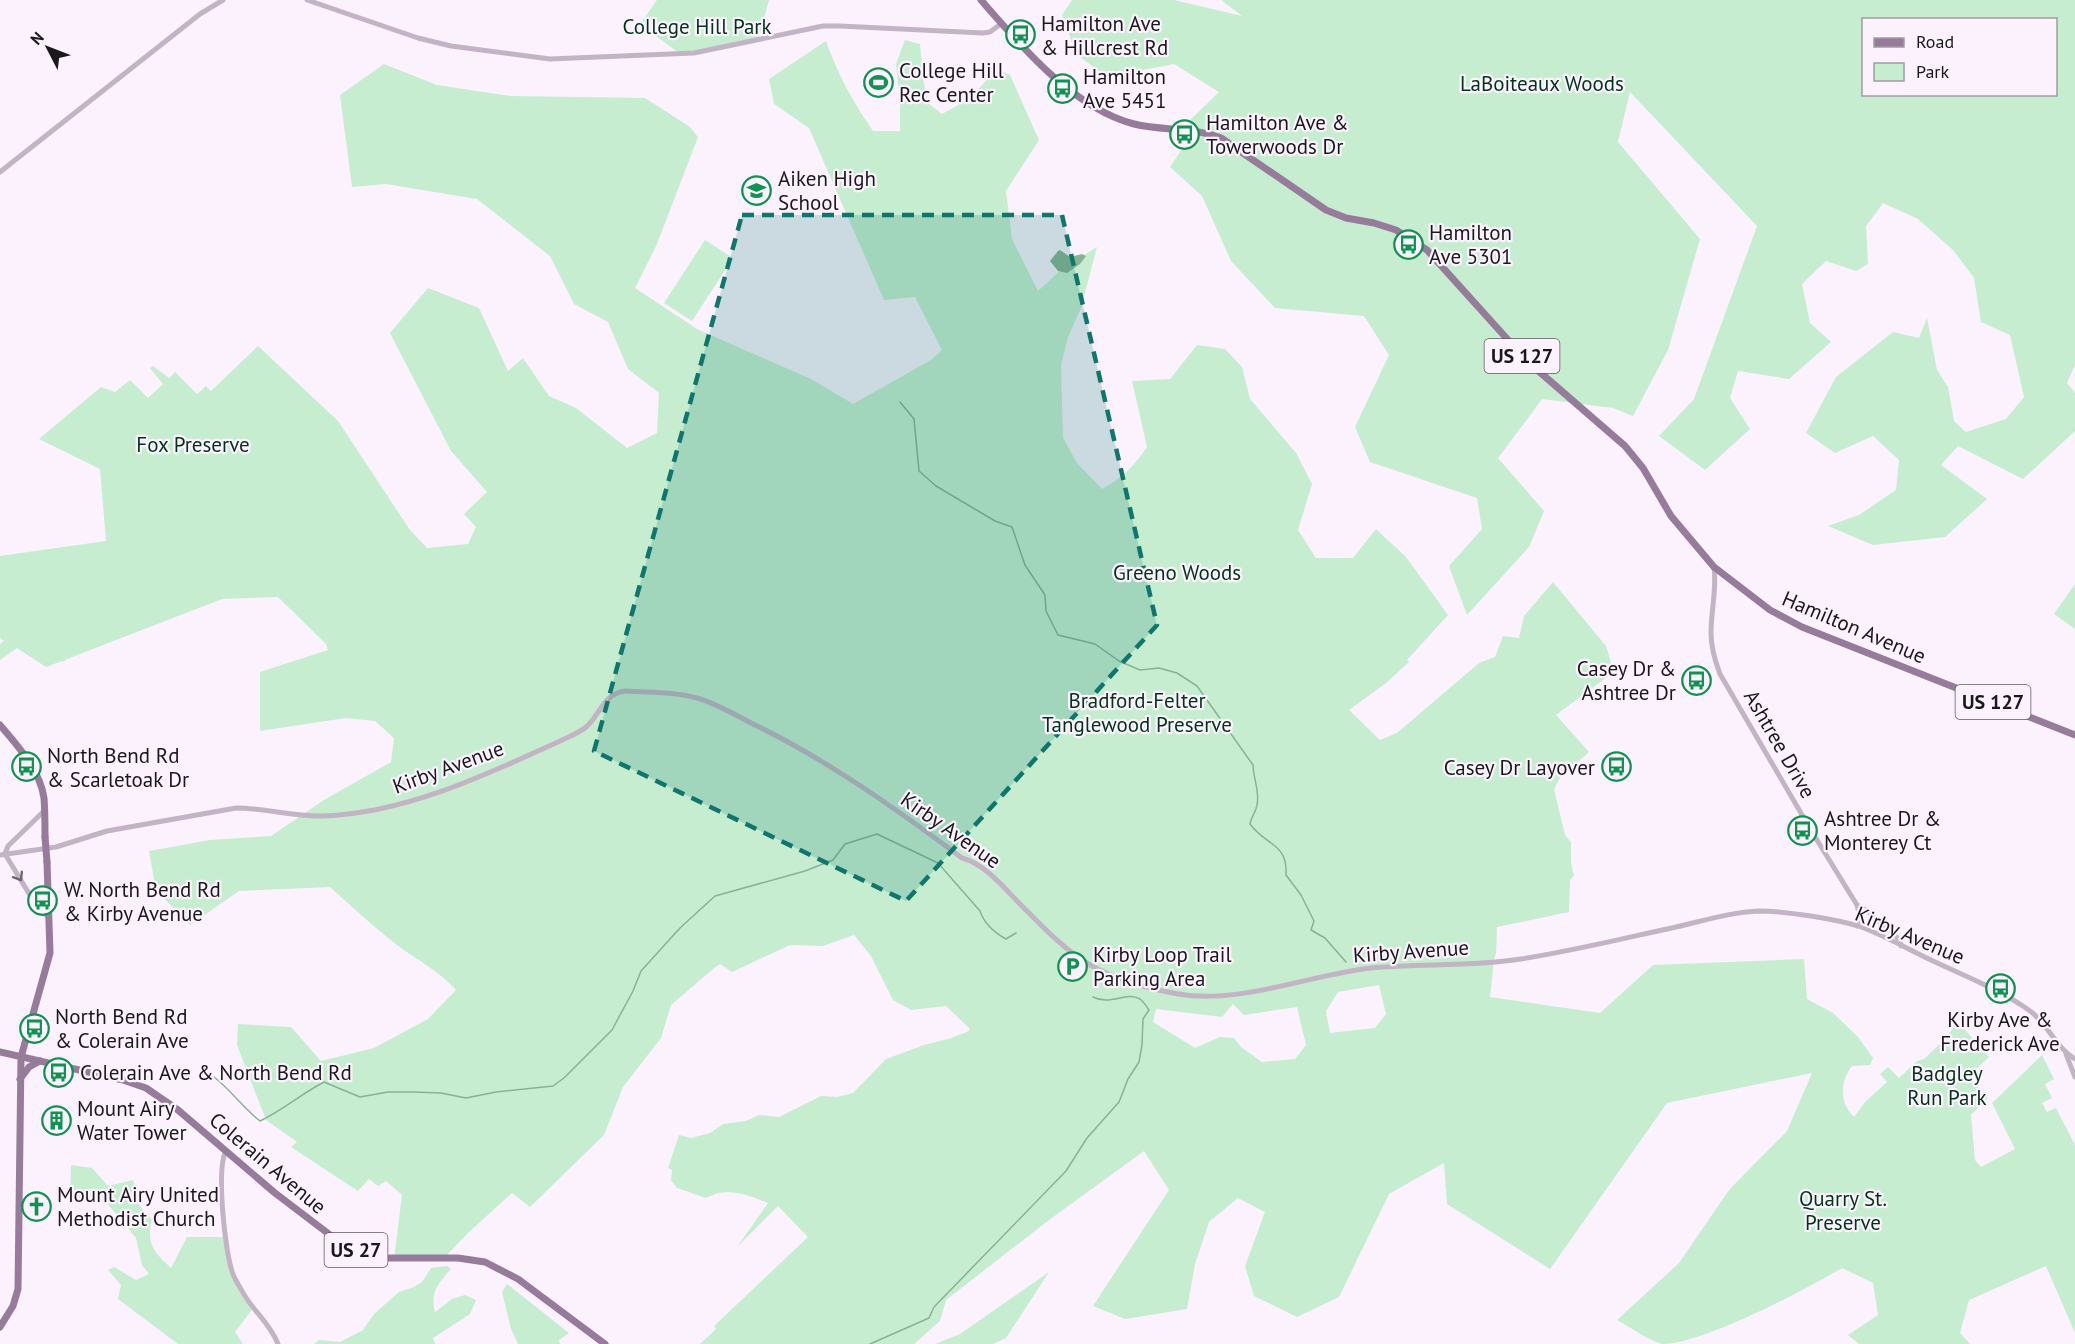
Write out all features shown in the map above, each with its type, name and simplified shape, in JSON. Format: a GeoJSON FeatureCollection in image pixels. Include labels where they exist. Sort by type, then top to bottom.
{"type":"FeatureCollection","features":[{"type":"Feature","properties":{"kind":"main road","name":"Hamilton Avenue"},"geometry":{"type":"LineString","coordinates":[[981,0],[1036,61],[1096,108],[1134,124],[1201,131],[1221,138],[1326,210],[1346,218],[1390,228],[1418,242],[1436,258],[1527,362],[1625,446],[1643,468],[1671,516],[1714,567],[1770,610],[1802,627],[2075,735]]}},
{"type":"Feature","properties":{"kind":"main road"},"geometry":{"type":"LineString","coordinates":[[0,725],[28,760],[36,773],[44,795],[51,943],[49,962],[21,1057],[19,1278],[13,1306],[0,1327]]}},
{"type":"Feature","properties":{"kind":"main road","name":"Colerain Avenue"},"geometry":{"type":"LineString","coordinates":[[0,1052],[123,1080],[146,1088],[178,1110],[308,1219],[352,1248],[384,1258],[458,1258],[485,1262],[518,1280],[605,1344]]}},
{"type":"Feature","properties":{"kind":"main road"},"geometry":{"type":"LineString","coordinates":[[20,1079],[29,1067],[41,1061]]}},
{"type":"Feature","properties":{"kind":"street"},"geometry":{"type":"LineString","coordinates":[[0,171],[200,14],[223,0]]}},
{"type":"Feature","properties":{"kind":"street"},"geometry":{"type":"LineString","coordinates":[[307,0],[441,44],[493,53],[550,59],[694,53],[823,26],[982,33],[990,32],[1002,23]]}},
{"type":"Feature","properties":{"kind":"street","name":"Ashtree Drive"},"geometry":{"type":"LineString","coordinates":[[1714,567],[1716,588],[1710,635],[1720,674],[1857,905]]}},
{"type":"Feature","properties":{"kind":"street"},"geometry":{"type":"LineString","coordinates":[[1716,588],[1728,578]]}},
{"type":"Feature","properties":{"kind":"street","name":"Kirby Avenue"},"geometry":{"type":"LineString","coordinates":[[3,855],[56,847],[107,831],[236,808],[258,808],[320,816],[349,815],[377,809],[445,789],[581,731],[591,722],[607,698],[616,693],[625,691],[676,694],[699,699],[790,742],[832,767],[962,858],[973,861],[1007,890],[1028,913],[1091,965],[1123,979],[1181,995],[1252,992],[1316,976],[1374,968],[1503,962],[1742,913],[1785,913],[1857,926],[1970,979],[2034,1013],[2067,1054],[2075,1059]]}},
{"type":"Feature","properties":{"kind":"street"},"geometry":{"type":"LineString","coordinates":[[44,811],[8,846],[3,855],[39,910],[49,917]]}},
{"type":"Feature","properties":{"kind":"street"},"geometry":{"type":"LineString","coordinates":[[1857,905],[1860,917],[1857,926]]}},
{"type":"Feature","properties":{"kind":"street"},"geometry":{"type":"LineString","coordinates":[[1857,905],[1866,910],[1900,940],[1901,946]]}},
{"type":"Feature","properties":{"kind":"street"},"geometry":{"type":"LineString","coordinates":[[2067,1054],[2075,1077]]}},
{"type":"Feature","properties":{"kind":"street"},"geometry":{"type":"LineString","coordinates":[[226,1151],[221,1174],[226,1245],[233,1274],[243,1294],[268,1324],[278,1344]]}},
{"type":"Feature","properties":{"kind":"highlighted area"},"geometry":{"type":"Polygon","coordinates":[[[742,215],[1062,215],[1157,625],[906,901],[594,751],[742,215]]]}},
{"type":"Feature","properties":{"kind":"green space","name":"College Hill Park"},"geometry":{"type":"Polygon","coordinates":[[[657,0],[769,0],[758,41],[680,54],[640,24],[657,0]]]}},
{"type":"Feature","properties":{"kind":"green space","name":"LaBoiteaux Woods"},"geometry":{"type":"Polygon","coordinates":[[[1072,0],[1174,0],[1242,16],[1221,0],[2075,0],[2075,365],[2067,383],[2075,393],[2075,431],[2023,479],[1958,446],[1941,465],[1987,499],[1945,537],[1873,545],[1828,526],[1859,515],[1896,490],[1899,460],[1873,436],[1835,453],[1806,433],[1836,377],[1893,332],[1919,338],[1927,318],[1937,370],[1948,387],[1954,421],[1966,432],[2006,419],[2024,397],[2010,335],[1981,322],[1974,278],[1953,250],[1918,219],[1883,203],[1866,226],[1868,264],[1856,271],[1826,261],[1802,284],[1810,323],[1831,342],[1789,379],[1738,371],[1730,398],[1750,429],[1705,470],[1659,436],[1694,399],[1757,226],[1630,92],[1618,142],[1700,239],[1668,350],[1633,416],[1613,408],[1542,399],[1498,458],[1544,511],[1529,547],[1467,615],[1449,566],[1482,529],[1477,498],[1370,462],[1355,427],[1389,355],[1364,316],[1275,308],[1231,261],[1202,196],[1170,167],[1198,125],[1186,124],[1219,92],[1174,64],[1107,77],[1076,54],[1062,15],[1072,0]]]}},
{"type":"Feature","properties":{"kind":"green space"},"geometry":{"type":"Polygon","coordinates":[[[905,40],[920,44],[928,103],[942,114],[969,99],[997,69],[1010,75],[1039,140],[1006,191],[1012,239],[1038,291],[1062,269],[1097,247],[1081,308],[1068,337],[1061,365],[1063,438],[1077,463],[1102,489],[1127,471],[1147,447],[1132,381],[1170,379],[1197,345],[1225,349],[1242,367],[1250,399],[1296,453],[1312,484],[1298,530],[1316,558],[1353,558],[1376,529],[1406,557],[1448,615],[1407,660],[1409,662],[1386,683],[1349,710],[1380,740],[1397,733],[1479,663],[1495,657],[1503,636],[1519,638],[1524,616],[1553,582],[1606,646],[1614,672],[1556,715],[1589,752],[1560,778],[1554,789],[1565,835],[1571,842],[1571,863],[1574,876],[1570,880],[1569,912],[1497,927],[1490,997],[1600,1013],[1653,965],[1804,959],[1807,999],[1833,1013],[1858,1037],[1873,1058],[1870,1065],[1852,1066],[1845,1078],[1844,1099],[1854,1117],[1865,1102],[1887,1082],[1880,1074],[1888,1067],[1899,1078],[1917,1061],[1924,1059],[1944,1040],[1958,1022],[1989,1057],[1969,1076],[1988,1098],[1971,1115],[1975,1160],[1981,1167],[2015,1149],[1992,1103],[2042,1055],[2054,1079],[2045,1084],[2052,1098],[2042,1103],[2047,1112],[2056,1108],[2075,1145],[2075,1333],[2046,1266],[1969,1300],[1960,1333],[1970,1344],[1859,1344],[1848,1335],[1878,1315],[1873,1283],[1842,1268],[1727,1326],[1680,1342],[1662,1344],[1617,1320],[1679,1263],[1729,1190],[1787,1131],[1812,1073],[1667,1103],[1550,1269],[1447,1204],[1444,1163],[1389,1194],[1339,1297],[1297,1317],[1254,1296],[1245,1266],[1265,1212],[1238,1198],[1209,1222],[1195,1264],[1187,1309],[1125,1319],[1093,1306],[1169,1190],[1144,1151],[1049,1220],[946,1300],[940,1321],[914,1344],[700,1344],[716,1329],[714,1326],[808,1237],[778,1206],[737,1247],[768,1203],[729,1192],[714,1194],[706,1198],[677,1188],[671,1180],[672,1170],[668,1168],[679,1135],[691,1138],[710,1133],[723,1124],[746,1121],[759,1115],[779,1117],[821,1096],[837,1097],[853,1093],[886,1059],[948,1039],[970,1029],[946,1006],[911,1010],[893,1000],[871,956],[854,935],[823,946],[790,945],[732,972],[720,964],[671,1005],[661,1038],[623,1087],[604,1135],[530,1207],[512,1193],[444,1258],[394,1259],[402,1195],[386,1181],[378,1186],[369,1179],[358,1191],[291,1147],[297,1142],[266,1120],[237,1045],[238,1024],[291,1027],[321,1061],[374,1048],[428,1019],[456,990],[435,971],[388,938],[330,887],[239,891],[190,925],[156,890],[149,851],[210,840],[271,836],[324,800],[391,762],[394,738],[375,721],[346,718],[260,731],[260,672],[328,650],[326,644],[278,597],[222,599],[46,667],[17,648],[0,660],[0,644],[4,641],[0,638],[0,556],[106,541],[100,469],[39,439],[101,387],[115,392],[130,380],[148,398],[163,384],[150,368],[153,366],[169,378],[175,372],[197,394],[206,386],[211,391],[258,346],[338,421],[410,530],[427,548],[468,544],[476,527],[464,514],[487,492],[451,451],[390,333],[428,288],[479,308],[508,371],[523,358],[549,396],[576,408],[627,448],[657,433],[659,393],[628,369],[608,322],[574,304],[550,256],[477,199],[386,184],[352,187],[340,95],[384,64],[437,85],[510,96],[645,98],[690,127],[698,137],[657,244],[635,288],[697,329],[811,379],[853,404],[931,360],[942,350],[915,297],[884,300],[809,128],[774,104],[769,79],[826,41],[846,87],[873,131],[900,131],[896,64],[905,40]],[[1379,985],[1338,992],[1326,1011],[1330,1033],[1375,1028],[1386,1014],[1379,985]],[[1233,1004],[1222,1017],[1156,1009],[1153,1022],[1195,1048],[1220,1037],[1234,1038],[1241,1047],[1262,1062],[1295,1059],[1306,1045],[1297,1007],[1244,1015],[1233,1004]]]}},
{"type":"Feature","properties":{"kind":"green space"},"geometry":{"type":"Polygon","coordinates":[[[705,240],[733,258],[692,321],[664,303],[705,240]]]}},
{"type":"Feature","properties":{"kind":"green space"},"geometry":{"type":"Polygon","coordinates":[[[2075,584],[2075,629],[2054,614],[2075,584]]]}},
{"type":"Feature","properties":{"kind":"green space"},"geometry":{"type":"Polygon","coordinates":[[[71,1165],[92,1168],[108,1186],[133,1180],[135,1187],[133,1198],[152,1220],[150,1235],[153,1247],[171,1268],[187,1237],[226,1237],[233,1274],[254,1307],[235,1332],[243,1344],[178,1344],[118,1299],[121,1285],[108,1270],[114,1267],[136,1280],[149,1274],[142,1265],[136,1238],[106,1202],[88,1196],[70,1203],[71,1165]]]}},
{"type":"Feature","properties":{"kind":"green space"},"geometry":{"type":"Polygon","coordinates":[[[447,1266],[451,1269],[434,1294],[435,1312],[452,1299],[465,1295],[476,1300],[470,1314],[433,1338],[435,1344],[314,1344],[319,1340],[340,1342],[363,1330],[374,1314],[399,1292],[422,1282],[431,1268],[447,1266]]]}},
{"type":"Feature","properties":{"kind":"green space"},"geometry":{"type":"Polygon","coordinates":[[[1049,1272],[1006,1338],[993,1344],[935,1344],[960,1334],[1049,1272]]]}},
{"type":"Feature","properties":{"kind":"green space"},"geometry":{"type":"Polygon","coordinates":[[[507,1284],[569,1333],[559,1340],[560,1344],[518,1344],[511,1329],[502,1292],[507,1284]]]}},
{"type":"Feature","properties":{"kind":"shaded area"},"geometry":{"type":"Polygon","coordinates":[[[1060,250],[1070,257],[1082,254],[1086,256],[1080,264],[1067,273],[1058,271],[1050,261],[1060,250]]]}},
{"type":"Feature","properties":{"kind":"waterway"},"geometry":{"type":"LineString","coordinates":[[900,402],[914,419],[919,471],[936,486],[995,521],[1012,527],[1025,565],[1045,595],[1046,611],[1058,635],[1095,644],[1119,661],[1140,670],[1159,668],[1177,673],[1197,686],[1253,765],[1258,800],[1250,824],[1280,851],[1286,865],[1286,875],[1301,895],[1314,921],[1311,930],[1325,938],[1346,962]]}},
{"type":"Feature","properties":{"kind":"waterway"},"geometry":{"type":"LineString","coordinates":[[214,1077],[260,1121],[324,1082],[360,1097],[388,1092],[413,1092],[441,1093],[466,1098],[496,1092],[553,1086],[612,1030],[641,971],[680,928],[715,896],[805,871],[833,860],[845,844],[877,834],[938,863],[980,911],[984,920],[994,931],[1006,939],[1016,933]]}},
{"type":"Feature","properties":{"kind":"waterway"},"geometry":{"type":"LineString","coordinates":[[870,1344],[929,1318],[934,1307],[1066,1171],[1087,1138],[1119,1102],[1128,1079],[1139,1062],[1143,1019],[1149,1010],[1141,1000],[1135,997],[1106,1000],[1093,997]]}},
{"type":"Feature","properties":{"kind":"place","name":"Hamilton Ave & Hillcrest Rd"},"geometry":{"type":"Point","coordinates":[1020,35]}},
{"type":"Feature","properties":{"kind":"place","name":"College Hill Rec Center"},"geometry":{"type":"Point","coordinates":[878,82]}},
{"type":"Feature","properties":{"kind":"place","name":"Hamilton Ave 5451"},"geometry":{"type":"Point","coordinates":[1062,88]}},
{"type":"Feature","properties":{"kind":"place","name":"Hamilton Ave & Towerwoods Dr"},"geometry":{"type":"Point","coordinates":[1185,134]}},
{"type":"Feature","properties":{"kind":"place","name":"Aiken High School"},"geometry":{"type":"Point","coordinates":[757,190]}},
{"type":"Feature","properties":{"kind":"place","name":"Hamilton Ave 5301"},"geometry":{"type":"Point","coordinates":[1408,244]}},
{"type":"Feature","properties":{"kind":"place","name":"Casey Dr & Ashtree Dr"},"geometry":{"type":"Point","coordinates":[1697,680]}},
{"type":"Feature","properties":{"kind":"place","name":"North Bend Rd & Scarletoak Dr"},"geometry":{"type":"Point","coordinates":[26,767]}},
{"type":"Feature","properties":{"kind":"place","name":"Casey Dr Layover"},"geometry":{"type":"Point","coordinates":[1616,767]}},
{"type":"Feature","properties":{"kind":"place","name":"Ashtree Dr & Monterey Ct"},"geometry":{"type":"Point","coordinates":[1803,830]}},
{"type":"Feature","properties":{"kind":"place","name":"W. North Bend Rd & Kirby Avenue"},"geometry":{"type":"Point","coordinates":[43,901]}},
{"type":"Feature","properties":{"kind":"place","name":"Kirby Loop Trail Parking Area"},"geometry":{"type":"Point","coordinates":[1072,966]}},
{"type":"Feature","properties":{"kind":"place","name":"Kirby Ave & Frederick Ave"},"geometry":{"type":"Point","coordinates":[2000,988]}},
{"type":"Feature","properties":{"kind":"place","name":"North Bend Rd & Colerain Ave"},"geometry":{"type":"Point","coordinates":[34,1028]}},
{"type":"Feature","properties":{"kind":"place","name":"Colerain Ave & North Bend Rd"},"geometry":{"type":"Point","coordinates":[59,1072]}},
{"type":"Feature","properties":{"kind":"place","name":"Mount Airy Water Tower"},"geometry":{"type":"Point","coordinates":[56,1120]}},
{"type":"Feature","properties":{"kind":"place","name":"Mount Airy United Methodist Church"},"geometry":{"type":"Point","coordinates":[36,1206]}},
{"type":"Feature","properties":{"kind":"park label","name":"Fox Preserve"},"geometry":{"type":"Point","coordinates":[193,444]}},
{"type":"Feature","properties":{"kind":"park label","name":"Greeno Woods"},"geometry":{"type":"Point","coordinates":[1177,572]}},
{"type":"Feature","properties":{"kind":"park label","name":"Bradford-Felter Tanglewood Preserve"},"geometry":{"type":"Point","coordinates":[1137,712]}},
{"type":"Feature","properties":{"kind":"park label","name":"Badgley Run Park"},"geometry":{"type":"Point","coordinates":[1947,1085]}},
{"type":"Feature","properties":{"kind":"park label","name":"Quarry St. Preserve"},"geometry":{"type":"Point","coordinates":[1843,1210]}}]}
